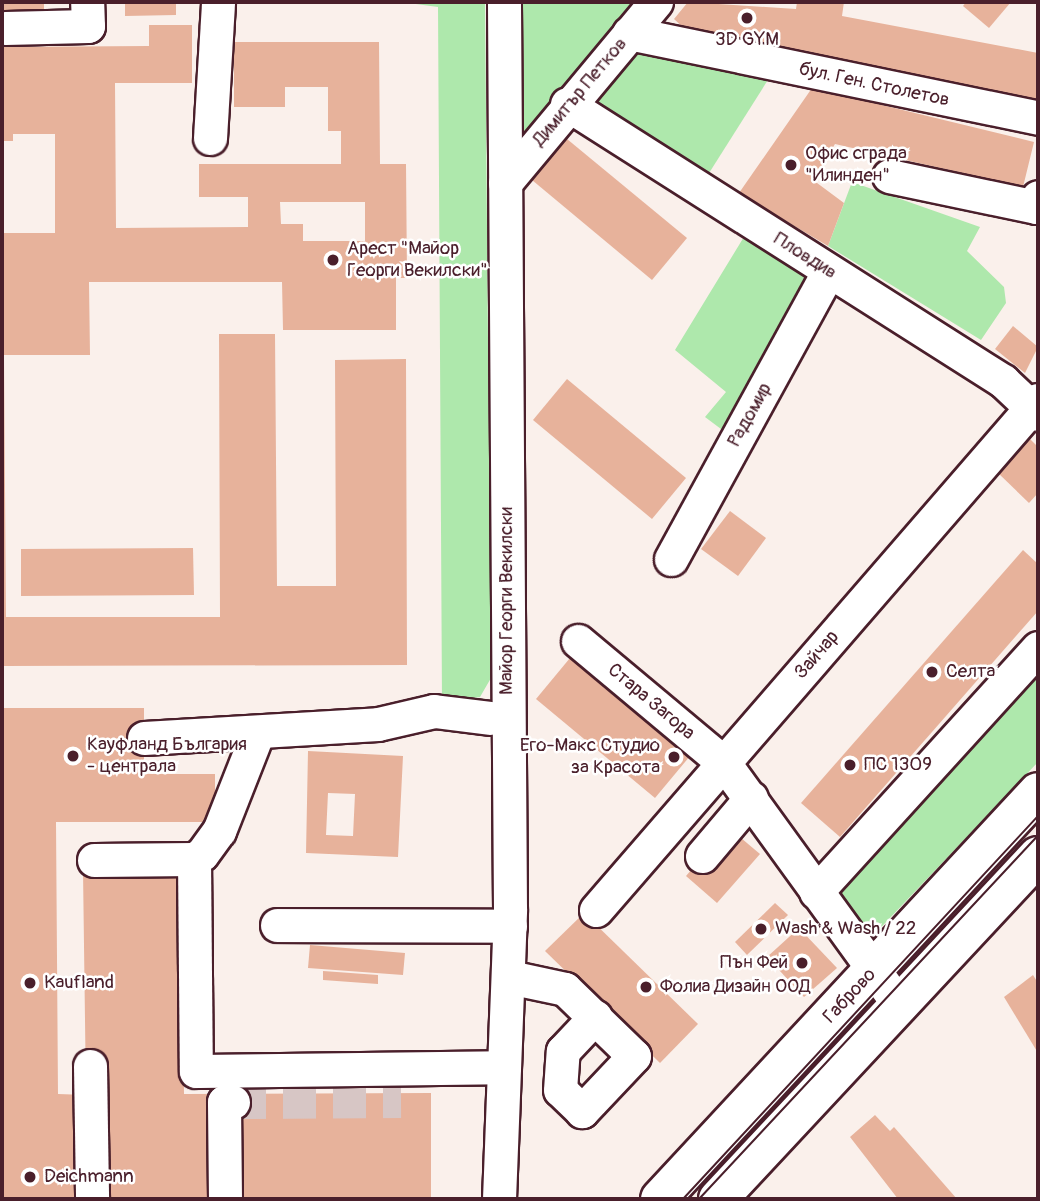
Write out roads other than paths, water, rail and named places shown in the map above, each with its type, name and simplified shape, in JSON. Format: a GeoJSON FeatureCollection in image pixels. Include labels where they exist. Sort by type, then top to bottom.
{"type":"FeatureCollection","features":[{"type":"Feature","properties":{"kind":"main road","name":"Габрово"},"geometry":{"type":"LineString","coordinates":[[660,1199],[1038,792]]}},
{"type":"Feature","properties":{"kind":"main road"},"geometry":{"type":"LineString","coordinates":[[718,1199],[1038,856]]}},
{"type":"Feature","properties":{"kind":"street"},"geometry":{"type":"LineString","coordinates":[[5,27],[88,26],[87,2]]}},
{"type":"Feature","properties":{"kind":"street"},"geometry":{"type":"LineString","coordinates":[[210,138],[218,2]]}},
{"type":"Feature","properties":{"kind":"street","name":"Майор Георги Векилски"},"geometry":{"type":"LineString","coordinates":[[499,1199],[510,926],[499,718],[505,183],[504,2]]}},
{"type":"Feature","properties":{"kind":"street","name":"Димитър Петков"},"geometry":{"type":"LineString","coordinates":[[505,183],[568,104],[656,2]]}},
{"type":"Feature","properties":{"kind":"street","name":"бул. Ген. Столетов"},"geometry":{"type":"LineString","coordinates":[[629,33],[1038,118]]}},
{"type":"Feature","properties":{"kind":"street","name":"Пловдив"},"geometry":{"type":"LineString","coordinates":[[568,104],[1003,381],[1036,407]]}},
{"type":"Feature","properties":{"kind":"street"},"geometry":{"type":"LineString","coordinates":[[889,176],[1036,208],[1038,197]]}},
{"type":"Feature","properties":{"kind":"street","name":"Радомир"},"geometry":{"type":"LineString","coordinates":[[671,559],[829,271]]}},
{"type":"Feature","properties":{"kind":"street","name":"Зайчар"},"geometry":{"type":"LineString","coordinates":[[596,910],[1036,407]]}},
{"type":"Feature","properties":{"kind":"street","name":"Стара Загора"},"geometry":{"type":"LineString","coordinates":[[578,641],[724,763],[900,1006]]}},
{"type":"Feature","properties":{"kind":"street"},"geometry":{"type":"LineString","coordinates":[[816,892],[1038,648]]}},
{"type":"Feature","properties":{"kind":"street"},"geometry":{"type":"LineString","coordinates":[[144,738],[258,732],[285,725],[377,724],[434,711],[499,718]]}},
{"type":"Feature","properties":{"kind":"street"},"geometry":{"type":"LineString","coordinates":[[225,1199],[220,1097],[197,1071],[194,859],[219,831],[258,732]]}},
{"type":"Feature","properties":{"kind":"street"},"geometry":{"type":"LineString","coordinates":[[702,856],[751,798]]}},
{"type":"Feature","properties":{"kind":"street"},"geometry":{"type":"LineString","coordinates":[[94,860],[194,859]]}},
{"type":"Feature","properties":{"kind":"street"},"geometry":{"type":"LineString","coordinates":[[277,925],[510,926]]}},
{"type":"Feature","properties":{"kind":"street"},"geometry":{"type":"LineString","coordinates":[[509,978],[565,989],[595,1017]]}},
{"type":"Feature","properties":{"kind":"street"},"geometry":{"type":"LineString","coordinates":[[90,1066],[92,1199]]}},
{"type":"Feature","properties":{"kind":"street"},"geometry":{"type":"LineString","coordinates":[[220,1097],[505,1067]]}},
{"type":"Feature","properties":{"kind":"tunnel"},"geometry":{"type":"LineString","coordinates":[[233,1102],[401,1101]]}},
{"type":"Feature","properties":{"kind":"tram line"},"geometry":{"type":"LineString","coordinates":[[683,1199],[1038,816]]}},
{"type":"Feature","properties":{"kind":"tram line"},"geometry":{"type":"LineString","coordinates":[[699,1199],[1038,835]]}},
{"type":"Feature","properties":{"kind":"place","name":"3D GYM"},"geometry":{"type":"Point","coordinates":[747,18]}},
{"type":"Feature","properties":{"kind":"place","name":"Офис сграда \"Илинден\""},"geometry":{"type":"Point","coordinates":[791,165]}},
{"type":"Feature","properties":{"kind":"place","name":"Арест \"Майор Георги Векилски\""},"geometry":{"type":"Point","coordinates":[333,260]}},
{"type":"Feature","properties":{"kind":"place","name":"Селта"},"geometry":{"type":"Point","coordinates":[932,672]}},
{"type":"Feature","properties":{"kind":"place","name":"Кауфланд България - централа"},"geometry":{"type":"Point","coordinates":[73,756]}},
{"type":"Feature","properties":{"kind":"place","name":"Eго-Макс Студио за Красота"},"geometry":{"type":"Point","coordinates":[674,757]}},
{"type":"Feature","properties":{"kind":"place","name":"ПС 1309"},"geometry":{"type":"Point","coordinates":[850,765]}},
{"type":"Feature","properties":{"kind":"place","name":"Wash & Wash / 22"},"geometry":{"type":"Point","coordinates":[761,929]}},
{"type":"Feature","properties":{"kind":"place","name":"Пън Фей"},"geometry":{"type":"Point","coordinates":[802,963]}},
{"type":"Feature","properties":{"kind":"place","name":"Kaufland"},"geometry":{"type":"Point","coordinates":[30,983]}},
{"type":"Feature","properties":{"kind":"place","name":"Фолиа Дизайн ООД"},"geometry":{"type":"Point","coordinates":[646,987]}},
{"type":"Feature","properties":{"kind":"place","name":"Deichmann"},"geometry":{"type":"Point","coordinates":[30,1177]}}]}
